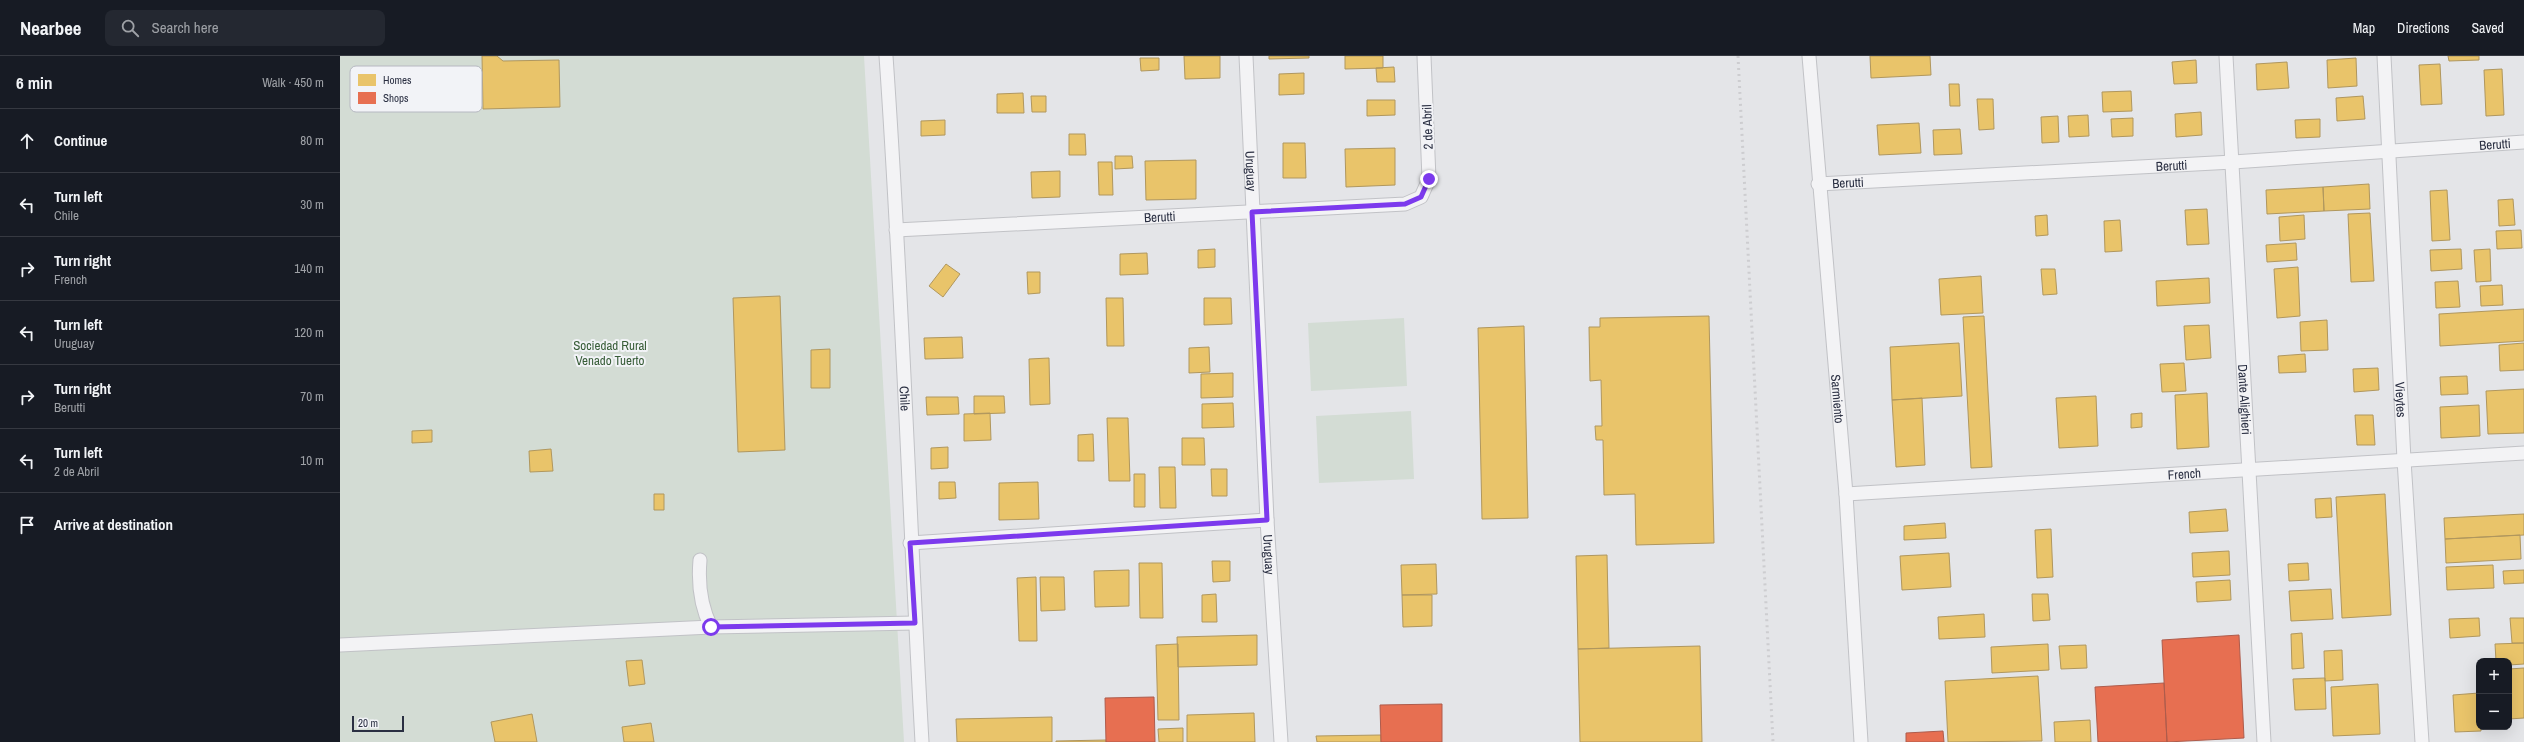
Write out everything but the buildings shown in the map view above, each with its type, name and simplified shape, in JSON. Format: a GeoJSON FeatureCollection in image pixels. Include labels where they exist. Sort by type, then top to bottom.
{"type":"FeatureCollection","features":[{"type":"Feature","properties":{"kind":"street","name":"Chile"},"geometry":{"type":"LineString","coordinates":[[886,56],[896,230],[910,543],[922,742]]}},
{"type":"Feature","properties":{"kind":"street","name":"Uruguay"},"geometry":{"type":"LineString","coordinates":[[1246,56],[1267,520],[1281,742]]}},
{"type":"Feature","properties":{"kind":"street","name":"2 de Abril"},"geometry":{"type":"LineString","coordinates":[[1421,197],[1429,179],[1424,56]]}},
{"type":"Feature","properties":{"kind":"street","name":"Sarmiento"},"geometry":{"type":"LineString","coordinates":[[1809,56],[1818,184],[1846,494],[1861,742]]}},
{"type":"Feature","properties":{"kind":"street","name":"Dante Alighieri"},"geometry":{"type":"LineString","coordinates":[[2226,56],[2264,742]]}},
{"type":"Feature","properties":{"kind":"street","name":"Vieytes"},"geometry":{"type":"LineString","coordinates":[[2384,56],[2387,152],[2404,460],[2422,742]]}},
{"type":"Feature","properties":{"kind":"street","name":"Berutti"},"geometry":{"type":"LineString","coordinates":[[1818,184],[2233,162],[2524,142]]}},
{"type":"Feature","properties":{"kind":"street","name":"Berutti"},"geometry":{"type":"LineString","coordinates":[[896,230],[1405,204],[1421,197]]}},
{"type":"Feature","properties":{"kind":"street","name":"French"},"geometry":{"type":"LineString","coordinates":[[1846,494],[2524,453]]}},
{"type":"Feature","properties":{"kind":"street"},"geometry":{"type":"LineString","coordinates":[[910,543],[1267,520]]}},
{"type":"Feature","properties":{"kind":"street"},"geometry":{"type":"LineString","coordinates":[[700,560],[699,573],[703,612],[711,627]]}},
{"type":"Feature","properties":{"kind":"street"},"geometry":{"type":"LineString","coordinates":[[340,645],[711,627],[915,623]]}},
{"type":"Feature","properties":{"kind":"green space","name":"Sociedad Rural Venado Tuerto"},"geometry":{"type":"Polygon","coordinates":[[[340,56],[864,56],[904,742],[340,742],[340,56]]]}},
{"type":"Feature","properties":{"kind":"green space"},"geometry":{"type":"Polygon","coordinates":[[[1404,318],[1407,386],[1311,391],[1308,323],[1404,318]]]}},
{"type":"Feature","properties":{"kind":"green space"},"geometry":{"type":"Polygon","coordinates":[[[1411,411],[1414,479],[1319,483],[1316,416],[1411,411]]]}},
{"type":"Feature","properties":{"kind":"railway"},"geometry":{"type":"LineString","coordinates":[[1738,56],[1773,742]]}},
{"type":"Feature","properties":{"kind":"route"},"geometry":{"type":"LineString","coordinates":[[711,627],[731,628],[915,623],[910,543],[1267,520],[1252,212],[1405,204],[1421,197],[1429,179]]}}]}
